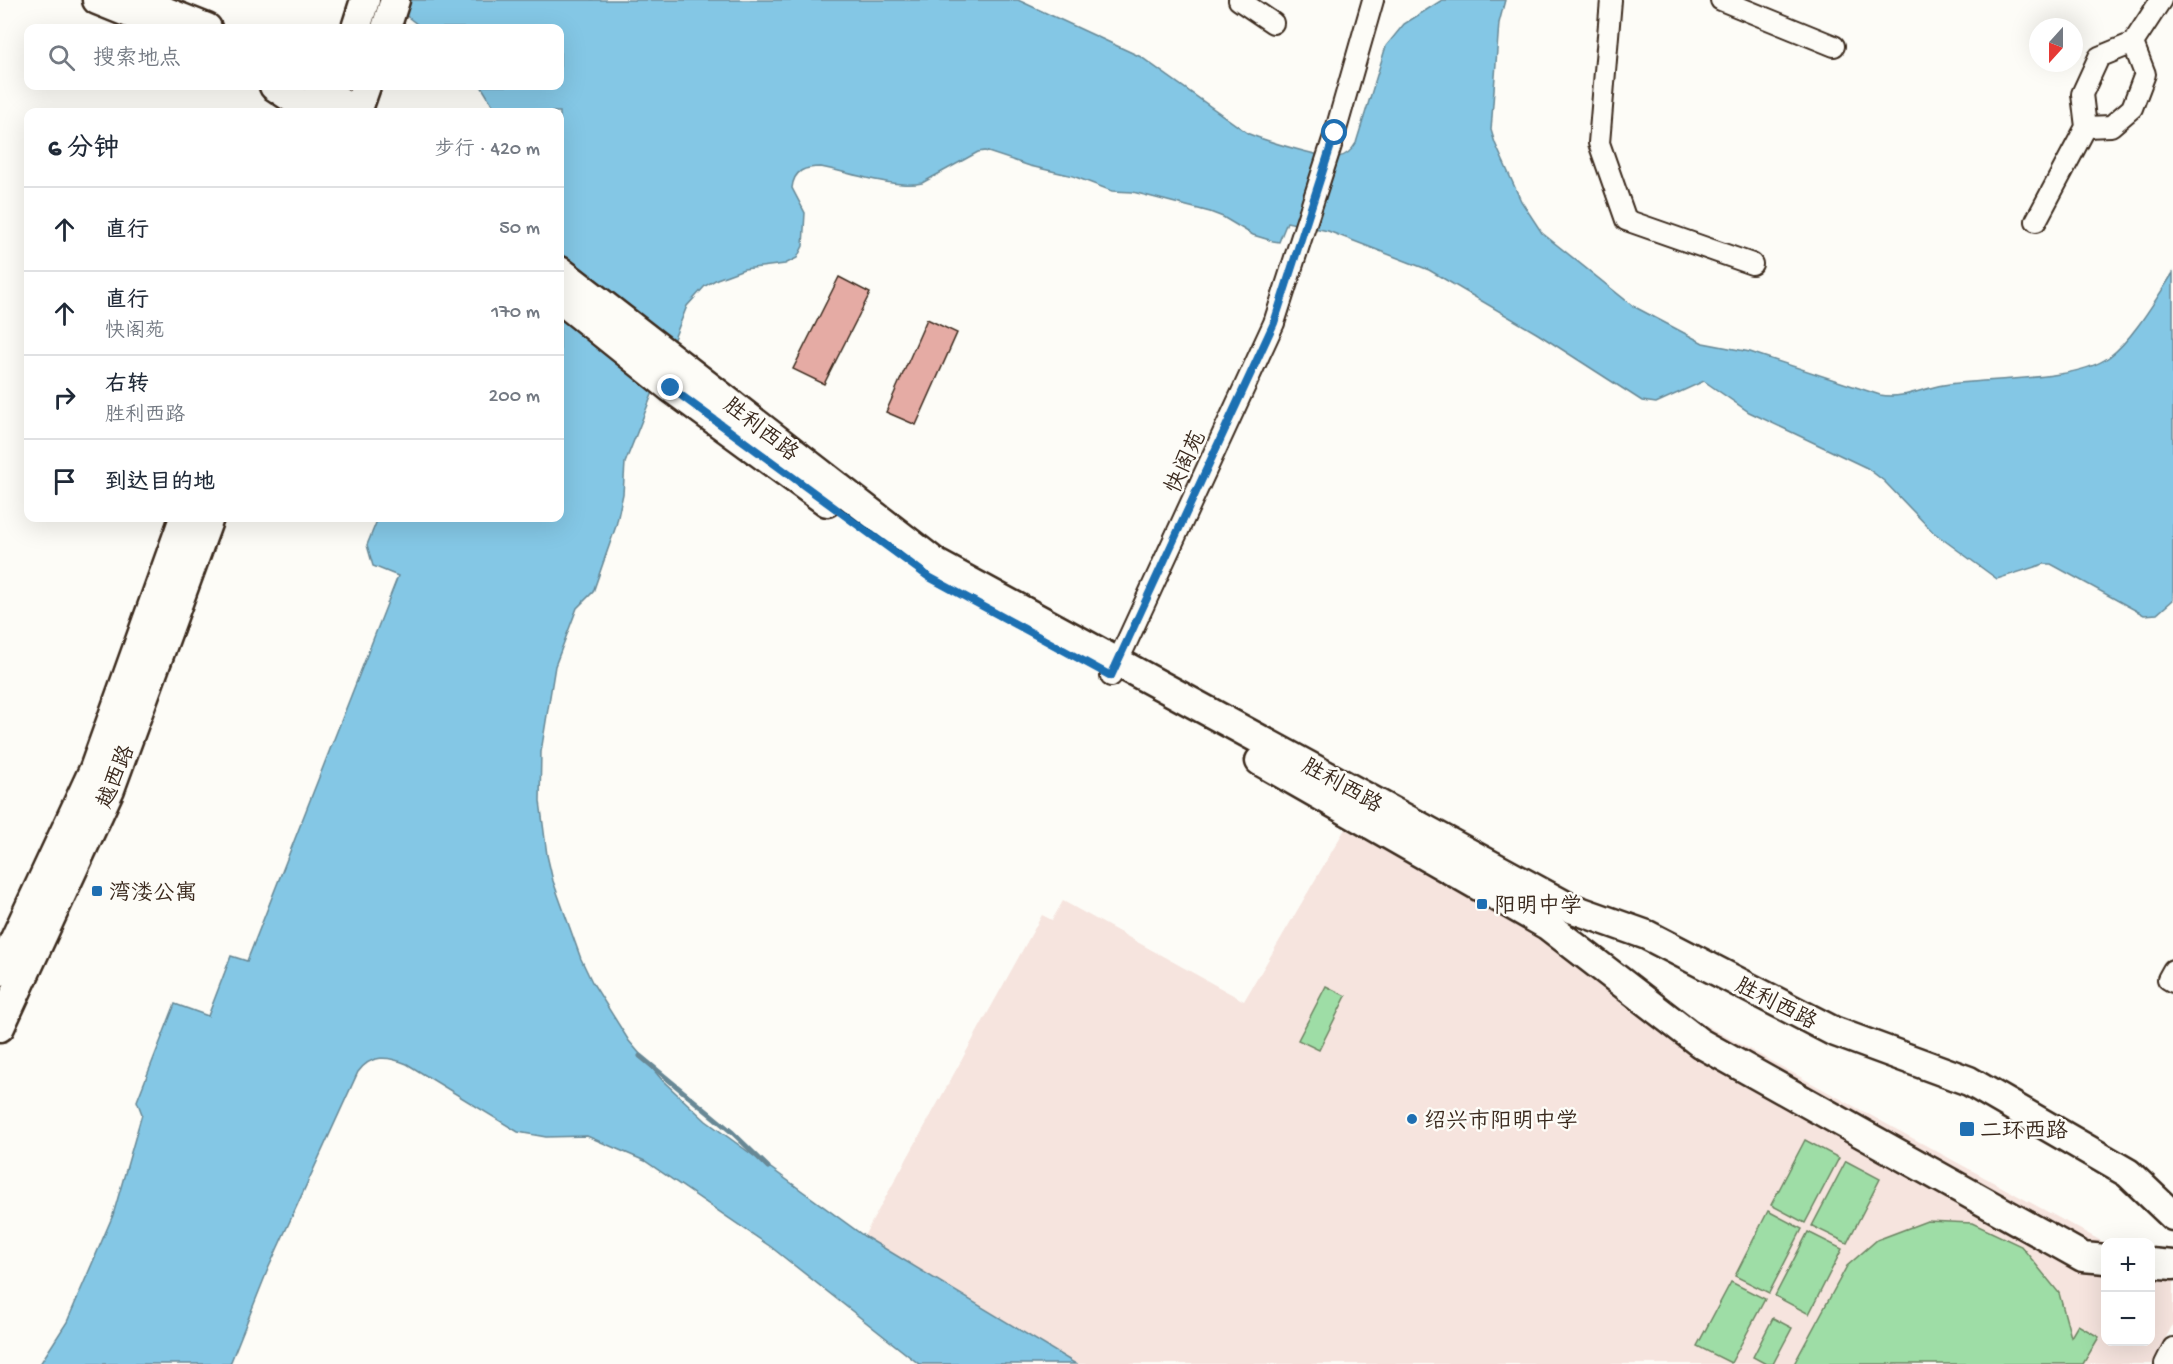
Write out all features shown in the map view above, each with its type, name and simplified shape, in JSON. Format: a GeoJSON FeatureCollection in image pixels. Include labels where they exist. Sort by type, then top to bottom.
{"type":"FeatureCollection","features":[{"type":"Feature","properties":{"kind":"main road"},"geometry":{"type":"LineString","coordinates":[[98,0],[157,24]]}},
{"type":"Feature","properties":{"kind":"main road"},"geometry":{"type":"LineString","coordinates":[[136,0],[197,24]]}},
{"type":"Feature","properties":{"kind":"main road"},"geometry":{"type":"LineString","coordinates":[[357,24],[365,0]]}},
{"type":"Feature","properties":{"kind":"main road"},"geometry":{"type":"LineString","coordinates":[[288,90],[335,103],[359,90]]}},
{"type":"Feature","properties":{"kind":"main road","name":"胜利西路"},"geometry":{"type":"LineString","coordinates":[[564,275],[676,377]]}},
{"type":"Feature","properties":{"kind":"main road","name":"胜利西路"},"geometry":{"type":"LineString","coordinates":[[564,302],[676,377],[937,564],[1547,925],[1700,1043],[2083,1257],[2101,1259]]}},
{"type":"Feature","properties":{"kind":"main road","name":"越西路"},"geometry":{"type":"LineString","coordinates":[[0,971],[94,769],[183,522]]}},
{"type":"Feature","properties":{"kind":"main road","name":"越西路"},"geometry":{"type":"LineString","coordinates":[[0,1027],[110,789],[208,522]]}},
{"type":"Feature","properties":{"kind":"main road","name":"胜利西路"},"geometry":{"type":"LineString","coordinates":[[1115,669],[1569,907],[1647,935],[1833,1031],[1969,1081],[2128,1173],[2173,1216]]}},
{"type":"Feature","properties":{"kind":"main road"},"geometry":{"type":"LineString","coordinates":[[2155,1263],[2173,1265]]}},
{"type":"Feature","properties":{"kind":"street"},"geometry":{"type":"LineString","coordinates":[[1239,0],[1273,23]]}},
{"type":"Feature","properties":{"kind":"street","name":"快阁苑"},"geometry":{"type":"LineString","coordinates":[[1115,669],[1274,323],[1335,133],[1373,0]]}},
{"type":"Feature","properties":{"kind":"street"},"geometry":{"type":"LineString","coordinates":[[1611,0],[1599,143],[1626,220],[1752,264]]}},
{"type":"Feature","properties":{"kind":"street"},"geometry":{"type":"LineString","coordinates":[[1721,0],[1834,46]]}},
{"type":"Feature","properties":{"kind":"street"},"geometry":{"type":"LineString","coordinates":[[2036,221],[2086,128],[2082,94],[2099,57],[2133,43],[2161,0]]}},
{"type":"Feature","properties":{"kind":"street"},"geometry":{"type":"LineString","coordinates":[[2086,128],[2111,126],[2132,108],[2145,74],[2133,43]]}},
{"type":"Feature","properties":{"kind":"street"},"geometry":{"type":"LineString","coordinates":[[2173,970],[2168,979],[2173,982]]}},
{"type":"Feature","properties":{"kind":"street"},"geometry":{"type":"LineString","coordinates":[[2165,1364],[2173,1348]]}},
{"type":"Feature","properties":{"kind":"shaded area","name":"绍兴市阳明中学"},"geometry":{"type":"Polygon","coordinates":[[[1345,829],[2101,1241],[2101,1346],[2155,1346],[2155,1269],[2173,1280],[2173,1324],[2152,1364],[1076,1364],[864,1236],[1042,915],[1052,920],[1063,901],[1244,1001],[1345,829]]]}},
{"type":"Feature","properties":{"kind":"green space"},"geometry":{"type":"Polygon","coordinates":[[[1326,986],[1346,996],[1319,1050],[1298,1040],[1326,986]]]}},
{"type":"Feature","properties":{"kind":"green space"},"geometry":{"type":"Polygon","coordinates":[[[1805,1140],[1839,1158],[1805,1223],[1771,1205],[1805,1140]]]}},
{"type":"Feature","properties":{"kind":"green space"},"geometry":{"type":"Polygon","coordinates":[[[1846,1161],[1880,1179],[1847,1243],[1812,1226],[1846,1161]]]}},
{"type":"Feature","properties":{"kind":"green space"},"geometry":{"type":"Polygon","coordinates":[[[1768,1211],[1802,1229],[1769,1293],[1735,1276],[1768,1211]]]}},
{"type":"Feature","properties":{"kind":"green space"},"geometry":{"type":"Polygon","coordinates":[[[1927,1221],[1972,1223],[2021,1246],[2059,1293],[2071,1337],[2078,1325],[2099,1337],[2083,1364],[1794,1364],[1847,1266],[1877,1240],[1927,1221]]]}},
{"type":"Feature","properties":{"kind":"green space"},"geometry":{"type":"Polygon","coordinates":[[[1808,1232],[1842,1249],[1809,1314],[1775,1296],[1808,1232]]]}},
{"type":"Feature","properties":{"kind":"green space"},"geometry":{"type":"Polygon","coordinates":[[[1731,1282],[1765,1299],[1731,1363],[1697,1346],[1731,1282]]]}},
{"type":"Feature","properties":{"kind":"green space"},"geometry":{"type":"Polygon","coordinates":[[[1773,1318],[1792,1328],[1773,1364],[1766,1364],[1753,1357],[1773,1318]]]}},
{"type":"Feature","properties":{"kind":"water"},"geometry":{"type":"Polygon","coordinates":[[[386,0],[1018,0],[1141,57],[1249,134],[1308,152],[1338,157],[1349,152],[1356,143],[1386,46],[1404,24],[1442,0],[1505,0],[1499,23],[1491,130],[1521,201],[1542,233],[1633,306],[1703,343],[1750,352],[1889,396],[1904,395],[1943,385],[2053,375],[2094,365],[2109,357],[2127,340],[2173,273],[2173,600],[2157,614],[2144,615],[2051,564],[2044,564],[1997,579],[1933,532],[1884,481],[1867,468],[1749,412],[1704,381],[1656,403],[1642,401],[1538,334],[1429,270],[1328,231],[1287,222],[1279,242],[1273,241],[1253,235],[1210,212],[1133,192],[1112,191],[1073,176],[1030,166],[985,151],[978,152],[922,183],[886,182],[821,167],[805,169],[795,177],[792,188],[805,213],[803,246],[797,258],[785,264],[744,269],[717,279],[705,286],[687,306],[625,463],[623,494],[616,526],[593,592],[577,608],[555,666],[541,752],[540,801],[547,855],[553,881],[581,959],[592,982],[629,1041],[663,1081],[706,1121],[864,1236],[1076,1364],[919,1364],[771,1247],[645,1161],[587,1136],[546,1137],[518,1132],[407,1064],[393,1059],[380,1058],[368,1062],[358,1072],[268,1269],[230,1364],[40,1364],[67,1322],[113,1215],[142,1114],[137,1101],[175,1004],[208,1016],[231,956],[247,961],[398,576],[373,566],[367,545],[376,522],[564,522],[564,108],[495,108],[483,90],[564,90],[564,24],[417,24],[386,0]]]}},
{"type":"Feature","properties":{"kind":"building"},"geometry":{"type":"Polygon","coordinates":[[[839,277],[870,293],[824,384],[793,369],[839,277]]]}},
{"type":"Feature","properties":{"kind":"building"},"geometry":{"type":"Polygon","coordinates":[[[927,319],[957,333],[916,425],[886,412],[927,319]]]}},
{"type":"Feature","properties":{"kind":"waterway"},"geometry":{"type":"LineString","coordinates":[[640,1056],[733,1133],[768,1167]]}},
{"type":"Feature","properties":{"kind":"place","name":"湾溇公寓"},"geometry":{"type":"Point","coordinates":[97,891]}},
{"type":"Feature","properties":{"kind":"place","name":"阳明中学"},"geometry":{"type":"Point","coordinates":[1482,904]}},
{"type":"Feature","properties":{"kind":"place","name":"绍兴市阳明中学"},"geometry":{"type":"Point","coordinates":[1412,1119]}},
{"type":"Feature","properties":{"kind":"place","name":"二环西路"},"geometry":{"type":"Point","coordinates":[1967,1129]}},
{"type":"Feature","properties":{"kind":"route"},"geometry":{"type":"LineString","coordinates":[[671,388],[929,577],[1111,676],[1274,323],[1335,133]]}}]}
